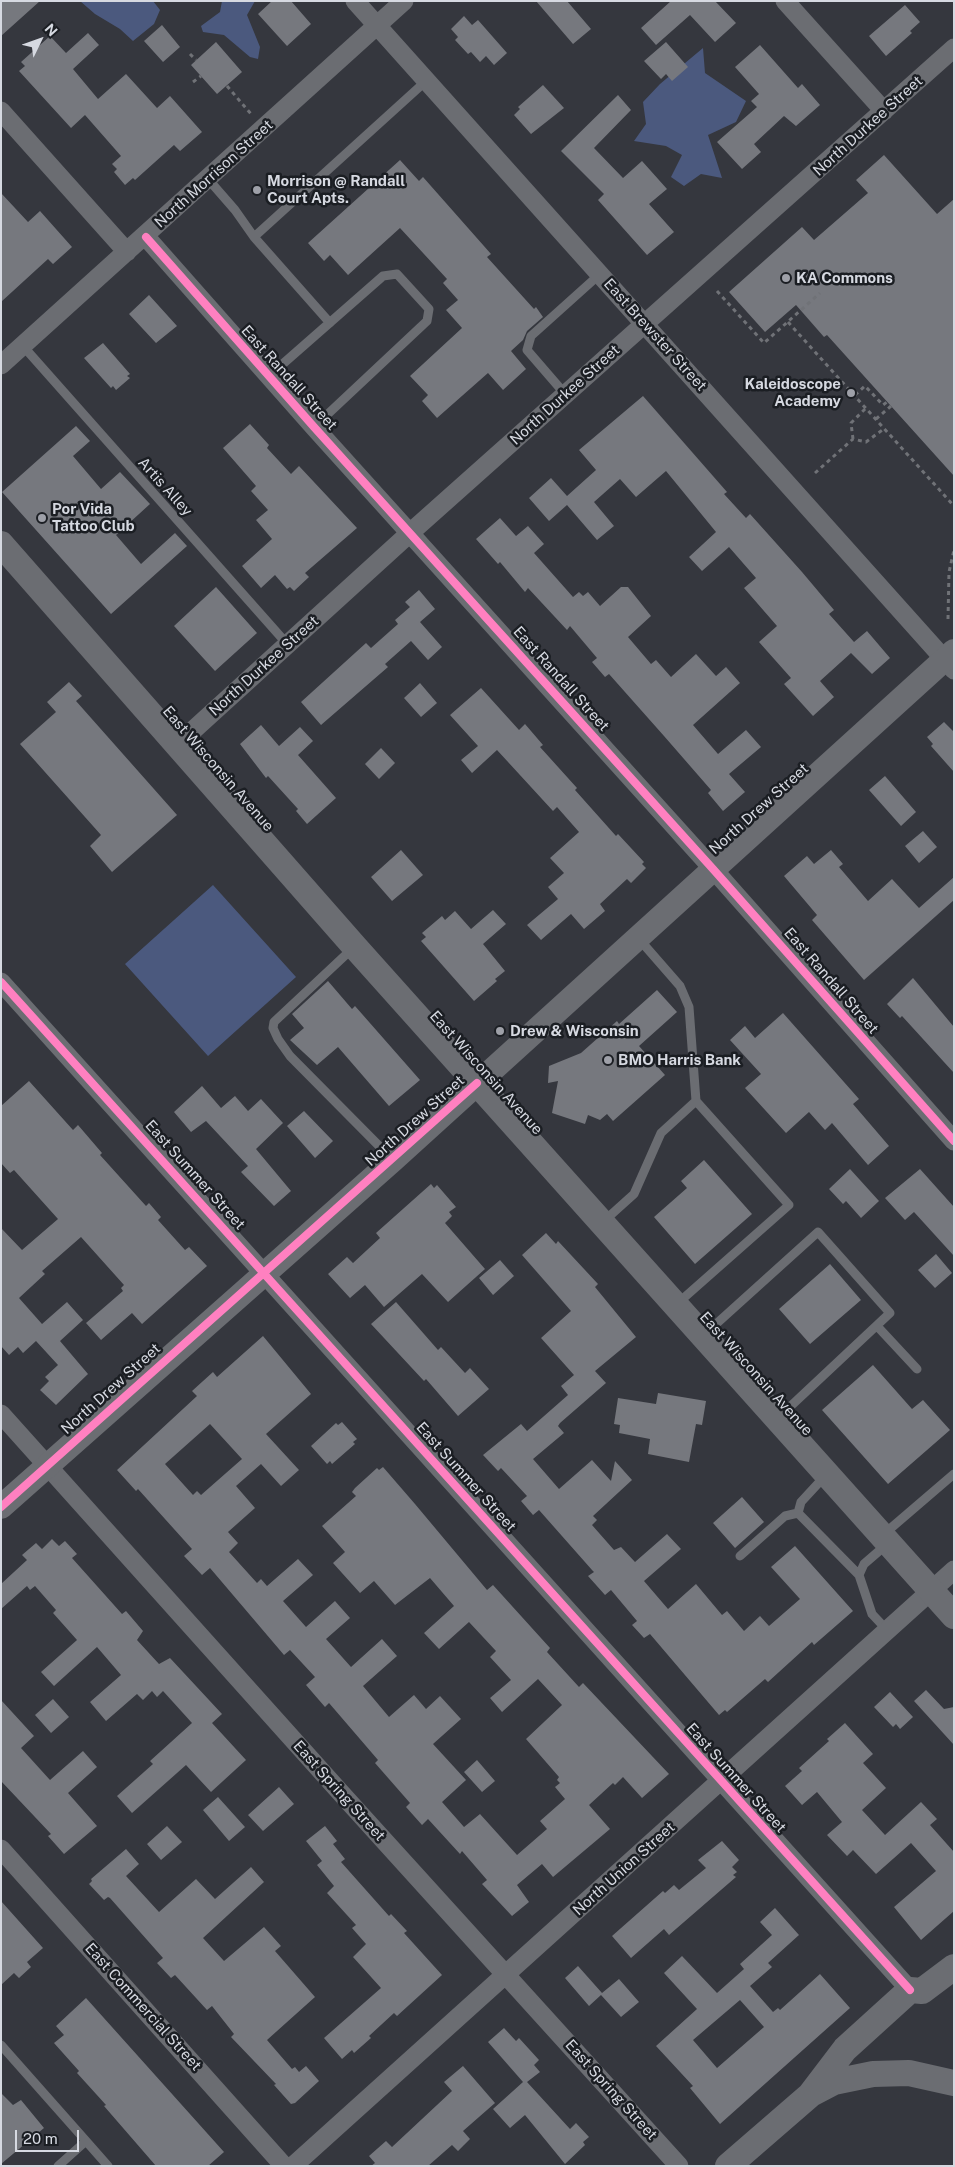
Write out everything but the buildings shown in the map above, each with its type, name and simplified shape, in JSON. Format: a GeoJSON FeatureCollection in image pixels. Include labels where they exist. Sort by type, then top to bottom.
{"type":"FeatureCollection","features":[{"type":"Feature","properties":{"kind":"main road","name":"East Wisconsin Avenue"},"geometry":{"type":"LineString","coordinates":[[1,544],[355,947],[954,1616]]}},
{"type":"Feature","properties":{"kind":"main road"},"geometry":{"type":"LineString","coordinates":[[728,2166],[810,2095],[845,2049],[910,1990],[922,1991],[954,1967]]}},
{"type":"Feature","properties":{"kind":"main road"},"geometry":{"type":"LineString","coordinates":[[810,2095],[834,2082],[873,2074],[909,2073],[954,2083]]}},
{"type":"Feature","properties":{"kind":"street","name":"East Brewster Street"},"geometry":{"type":"LineString","coordinates":[[355,1],[950,660]]}},
{"type":"Feature","properties":{"kind":"street","name":"North Morrison Street"},"geometry":{"type":"LineString","coordinates":[[1,365],[146,237],[404,1]]}},
{"type":"Feature","properties":{"kind":"street"},"geometry":{"type":"LineString","coordinates":[[785,1],[884,111]]}},
{"type":"Feature","properties":{"kind":"street","name":"North Durkee Street"},"geometry":{"type":"LineString","coordinates":[[178,744],[288,646],[411,532],[954,48]]}},
{"type":"Feature","properties":{"kind":"street"},"geometry":{"type":"LineString","coordinates":[[1,111],[127,252]]}},
{"type":"Feature","properties":{"kind":"street","name":"East Randall Street"},"geometry":{"type":"LineString","coordinates":[[146,237],[314,427],[411,532],[713,869],[954,1141]]}},
{"type":"Feature","properties":{"kind":"street","name":"North Drew Street"},"geometry":{"type":"LineString","coordinates":[[1,1506],[393,1160],[713,869],[950,660]]}},
{"type":"Feature","properties":{"kind":"street","name":"East Summer Street"},"geometry":{"type":"LineString","coordinates":[[1,982],[910,1990]]}},
{"type":"Feature","properties":{"kind":"street","name":"East Spring Street"},"geometry":{"type":"LineString","coordinates":[[1,1414],[679,2166]]}},
{"type":"Feature","properties":{"kind":"street","name":"North Union Street"},"geometry":{"type":"LineString","coordinates":[[293,2166],[954,1570]]}},
{"type":"Feature","properties":{"kind":"street","name":"East Commercial Street"},"geometry":{"type":"LineString","coordinates":[[1,1849],[284,2166]]}},
{"type":"Feature","properties":{"kind":"lane"},"geometry":{"type":"LineString","coordinates":[[254,237],[426,81]]}},
{"type":"Feature","properties":{"kind":"lane"},"geometry":{"type":"LineString","coordinates":[[208,179],[235,210],[254,237],[330,323]]}},
{"type":"Feature","properties":{"kind":"lane"},"geometry":{"type":"LineString","coordinates":[[269,376],[383,276],[397,274],[429,309],[427,321],[314,427]]}},
{"type":"Feature","properties":{"kind":"lane"},"geometry":{"type":"LineString","coordinates":[[565,394],[527,350],[530,336],[600,274]]}},
{"type":"Feature","properties":{"kind":"lane","name":"Artis Alley"},"geometry":{"type":"LineString","coordinates":[[23,346],[288,646]]}},
{"type":"Feature","properties":{"kind":"lane"},"geometry":{"type":"LineString","coordinates":[[638,938],[680,986],[689,1007],[696,1101],[789,1204],[675,1305]]}},
{"type":"Feature","properties":{"kind":"lane"},"geometry":{"type":"LineString","coordinates":[[355,947],[274,1022],[273,1028],[290,1056],[393,1160]]}},
{"type":"Feature","properties":{"kind":"lane"},"geometry":{"type":"LineString","coordinates":[[602,1223],[634,1194],[661,1133],[696,1101]]}},
{"type":"Feature","properties":{"kind":"lane"},"geometry":{"type":"LineString","coordinates":[[703,1336],[818,1232],[890,1313],[777,1419]]}},
{"type":"Feature","properties":{"kind":"lane"},"geometry":{"type":"LineString","coordinates":[[877,1326],[917,1370]]}},
{"type":"Feature","properties":{"kind":"lane"},"geometry":{"type":"LineString","coordinates":[[798,1513],[801,1502],[827,1474]]}},
{"type":"Feature","properties":{"kind":"lane"},"geometry":{"type":"LineString","coordinates":[[859,1575],[864,1564],[885,1539],[954,1474]]}},
{"type":"Feature","properties":{"kind":"lane"},"geometry":{"type":"LineString","coordinates":[[740,1556],[785,1516],[798,1513]]}},
{"type":"Feature","properties":{"kind":"lane"},"geometry":{"type":"LineString","coordinates":[[798,1513],[859,1575],[872,1614],[887,1630]]}},
{"type":"Feature","properties":{"kind":"lane"},"geometry":{"type":"LineString","coordinates":[[1,2045],[108,2166]]}},
{"type":"Feature","properties":{"kind":"lane"},"geometry":{"type":"LineString","coordinates":[[58,2166],[86,2141]]}},
{"type":"Feature","properties":{"kind":"path"},"geometry":{"type":"LineString","coordinates":[[190,54],[196,60]]}},
{"type":"Feature","properties":{"kind":"path"},"geometry":{"type":"LineString","coordinates":[[193,82],[201,76]]}},
{"type":"Feature","properties":{"kind":"path"},"geometry":{"type":"LineString","coordinates":[[226,86],[264,128]]}},
{"type":"Feature","properties":{"kind":"path"},"geometry":{"type":"LineString","coordinates":[[717,291],[764,343],[820,293]]}},
{"type":"Feature","properties":{"kind":"path"},"geometry":{"type":"LineString","coordinates":[[788,322],[954,506]]}},
{"type":"Feature","properties":{"kind":"path"},"geometry":{"type":"LineString","coordinates":[[855,395],[865,386],[883,405],[887,402]]}},
{"type":"Feature","properties":{"kind":"path"},"geometry":{"type":"LineString","coordinates":[[876,419],[890,406]]}},
{"type":"Feature","properties":{"kind":"path"},"geometry":{"type":"LineString","coordinates":[[853,438],[851,423],[866,408]]}},
{"type":"Feature","properties":{"kind":"path"},"geometry":{"type":"LineString","coordinates":[[853,438],[866,442],[884,428]]}},
{"type":"Feature","properties":{"kind":"path"},"geometry":{"type":"LineString","coordinates":[[815,473],[853,438]]}},
{"type":"Feature","properties":{"kind":"path"},"geometry":{"type":"LineString","coordinates":[[948,619],[949,572],[954,550]]}},
{"type":"Feature","properties":{"kind":"shaded area"},"geometry":{"type":"Polygon","coordinates":[[[80,1],[153,1],[160,10],[154,24],[133,41],[120,29],[95,14],[80,1]]]}},
{"type":"Feature","properties":{"kind":"shaded area"},"geometry":{"type":"Polygon","coordinates":[[[222,1],[255,1],[247,15],[260,47],[258,59],[250,57],[224,35],[203,32],[201,26],[220,12],[222,1]]]}},
{"type":"Feature","properties":{"kind":"shaded area"},"geometry":{"type":"Polygon","coordinates":[[[703,48],[705,73],[746,101],[736,122],[708,135],[722,178],[701,174],[684,186],[671,177],[682,155],[666,146],[634,141],[646,124],[643,102],[660,84],[703,48]]]}},
{"type":"Feature","properties":{"kind":"shaded area"},"geometry":{"type":"Polygon","coordinates":[[[213,885],[296,977],[208,1056],[125,964],[213,885]]]}},
{"type":"Feature","properties":{"kind":"cycle path"},"geometry":{"type":"LineString","coordinates":[[146,237],[314,427],[713,869],[954,1141]]}},
{"type":"Feature","properties":{"kind":"cycle path"},"geometry":{"type":"LineString","coordinates":[[1,982],[910,1990]]}},
{"type":"Feature","properties":{"kind":"cycle path"},"geometry":{"type":"LineString","coordinates":[[1,1507],[477,1083]]}},
{"type":"Feature","properties":{"kind":"place","name":"Morrison @ Randall Court Apts."},"geometry":{"type":"Point","coordinates":[257,190]}},
{"type":"Feature","properties":{"kind":"place","name":"KA Commons"},"geometry":{"type":"Point","coordinates":[786,278]}},
{"type":"Feature","properties":{"kind":"place","name":"Kaleidoscope Academy"},"geometry":{"type":"Point","coordinates":[851,393]}},
{"type":"Feature","properties":{"kind":"place","name":"Por Vida Tattoo Club"},"geometry":{"type":"Point","coordinates":[42,518]}},
{"type":"Feature","properties":{"kind":"place","name":"Drew & Wisconsin"},"geometry":{"type":"Point","coordinates":[500,1031]}},
{"type":"Feature","properties":{"kind":"place","name":"BMO Harris Bank"},"geometry":{"type":"Point","coordinates":[608,1060]}}]}
